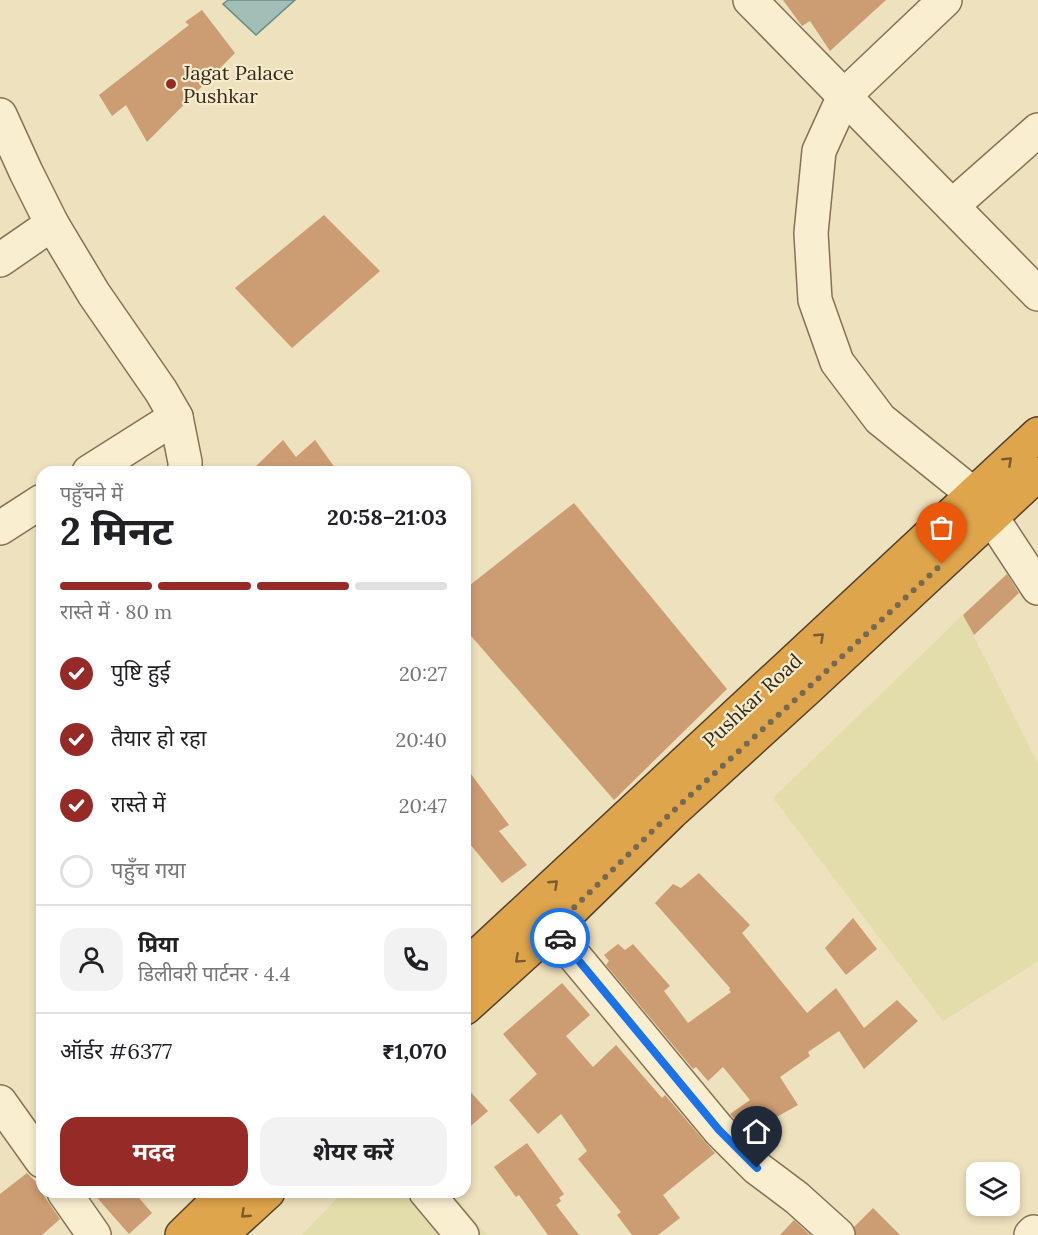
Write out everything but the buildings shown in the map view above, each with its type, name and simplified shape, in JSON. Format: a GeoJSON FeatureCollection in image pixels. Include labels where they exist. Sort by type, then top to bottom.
{"type":"FeatureCollection","features":[{"type":"Feature","properties":{"kind":"highway","name":"Pushkar Road"},"geometry":{"type":"LineString","coordinates":[[471,996],[552,929],[671,813],[808,688],[983,506],[1038,434]]}},
{"type":"Feature","properties":{"kind":"highway","name":"Pushkar Road"},"geometry":{"type":"LineString","coordinates":[[471,962],[983,506],[1038,474]]}},
{"type":"Feature","properties":{"kind":"highway"},"geometry":{"type":"LineString","coordinates":[[182,1235],[220,1198]]}},
{"type":"Feature","properties":{"kind":"highway"},"geometry":{"type":"LineString","coordinates":[[221,1235],[261,1198]]}},
{"type":"Feature","properties":{"kind":"street"},"geometry":{"type":"LineString","coordinates":[[750,0],[1038,294]]}},
{"type":"Feature","properties":{"kind":"street"},"geometry":{"type":"LineString","coordinates":[[945,0],[844,96],[819,151],[811,233],[815,300],[837,362],[880,418],[983,506],[1038,588]]}},
{"type":"Feature","properties":{"kind":"street"},"geometry":{"type":"LineString","coordinates":[[0,115],[52,224],[94,294],[161,391],[176,417],[185,466]]}},
{"type":"Feature","properties":{"kind":"street"},"geometry":{"type":"LineString","coordinates":[[952,206],[1038,130]]}},
{"type":"Feature","properties":{"kind":"street"},"geometry":{"type":"LineString","coordinates":[[0,260],[52,224]]}},
{"type":"Feature","properties":{"kind":"street"},"geometry":{"type":"LineString","coordinates":[[98,466],[176,417]]}},
{"type":"Feature","properties":{"kind":"street"},"geometry":{"type":"LineString","coordinates":[[0,528],[36,505]]}},
{"type":"Feature","properties":{"kind":"street"},"geometry":{"type":"LineString","coordinates":[[552,929],[719,1130],[757,1168],[797,1198],[838,1235]]}},
{"type":"Feature","properties":{"kind":"street"},"geometry":{"type":"LineString","coordinates":[[0,1102],[36,1153]]}},
{"type":"Feature","properties":{"kind":"street"},"geometry":{"type":"LineString","coordinates":[[68,1198],[94,1235]]}},
{"type":"Feature","properties":{"kind":"street"},"geometry":{"type":"LineString","coordinates":[[431,1198],[462,1235]]}},
{"type":"Feature","properties":{"kind":"shaded area"},"geometry":{"type":"Polygon","coordinates":[[[963,615],[1038,764],[1038,961],[943,1021],[773,798],[963,615]]]}},
{"type":"Feature","properties":{"kind":"shaded area"},"geometry":{"type":"Polygon","coordinates":[[[337,1198],[456,1198],[487,1235],[302,1235],[337,1198]]]}},
{"type":"Feature","properties":{"kind":"water"},"geometry":{"type":"Polygon","coordinates":[[[228,0],[295,0],[256,35],[223,4],[228,0]]]}},
{"type":"Feature","properties":{"kind":"way so far"},"geometry":{"type":"LineString","coordinates":[[560,938],[552,929],[603,879],[671,813],[942,564]]}},
{"type":"Feature","properties":{"kind":"place","name":"Jagat Palace Pushkar"},"geometry":{"type":"Point","coordinates":[171,84]}},
{"type":"Feature","properties":{"kind":"route"},"geometry":{"type":"LineString","coordinates":[[560,938],[719,1130],[757,1168]]}}]}
